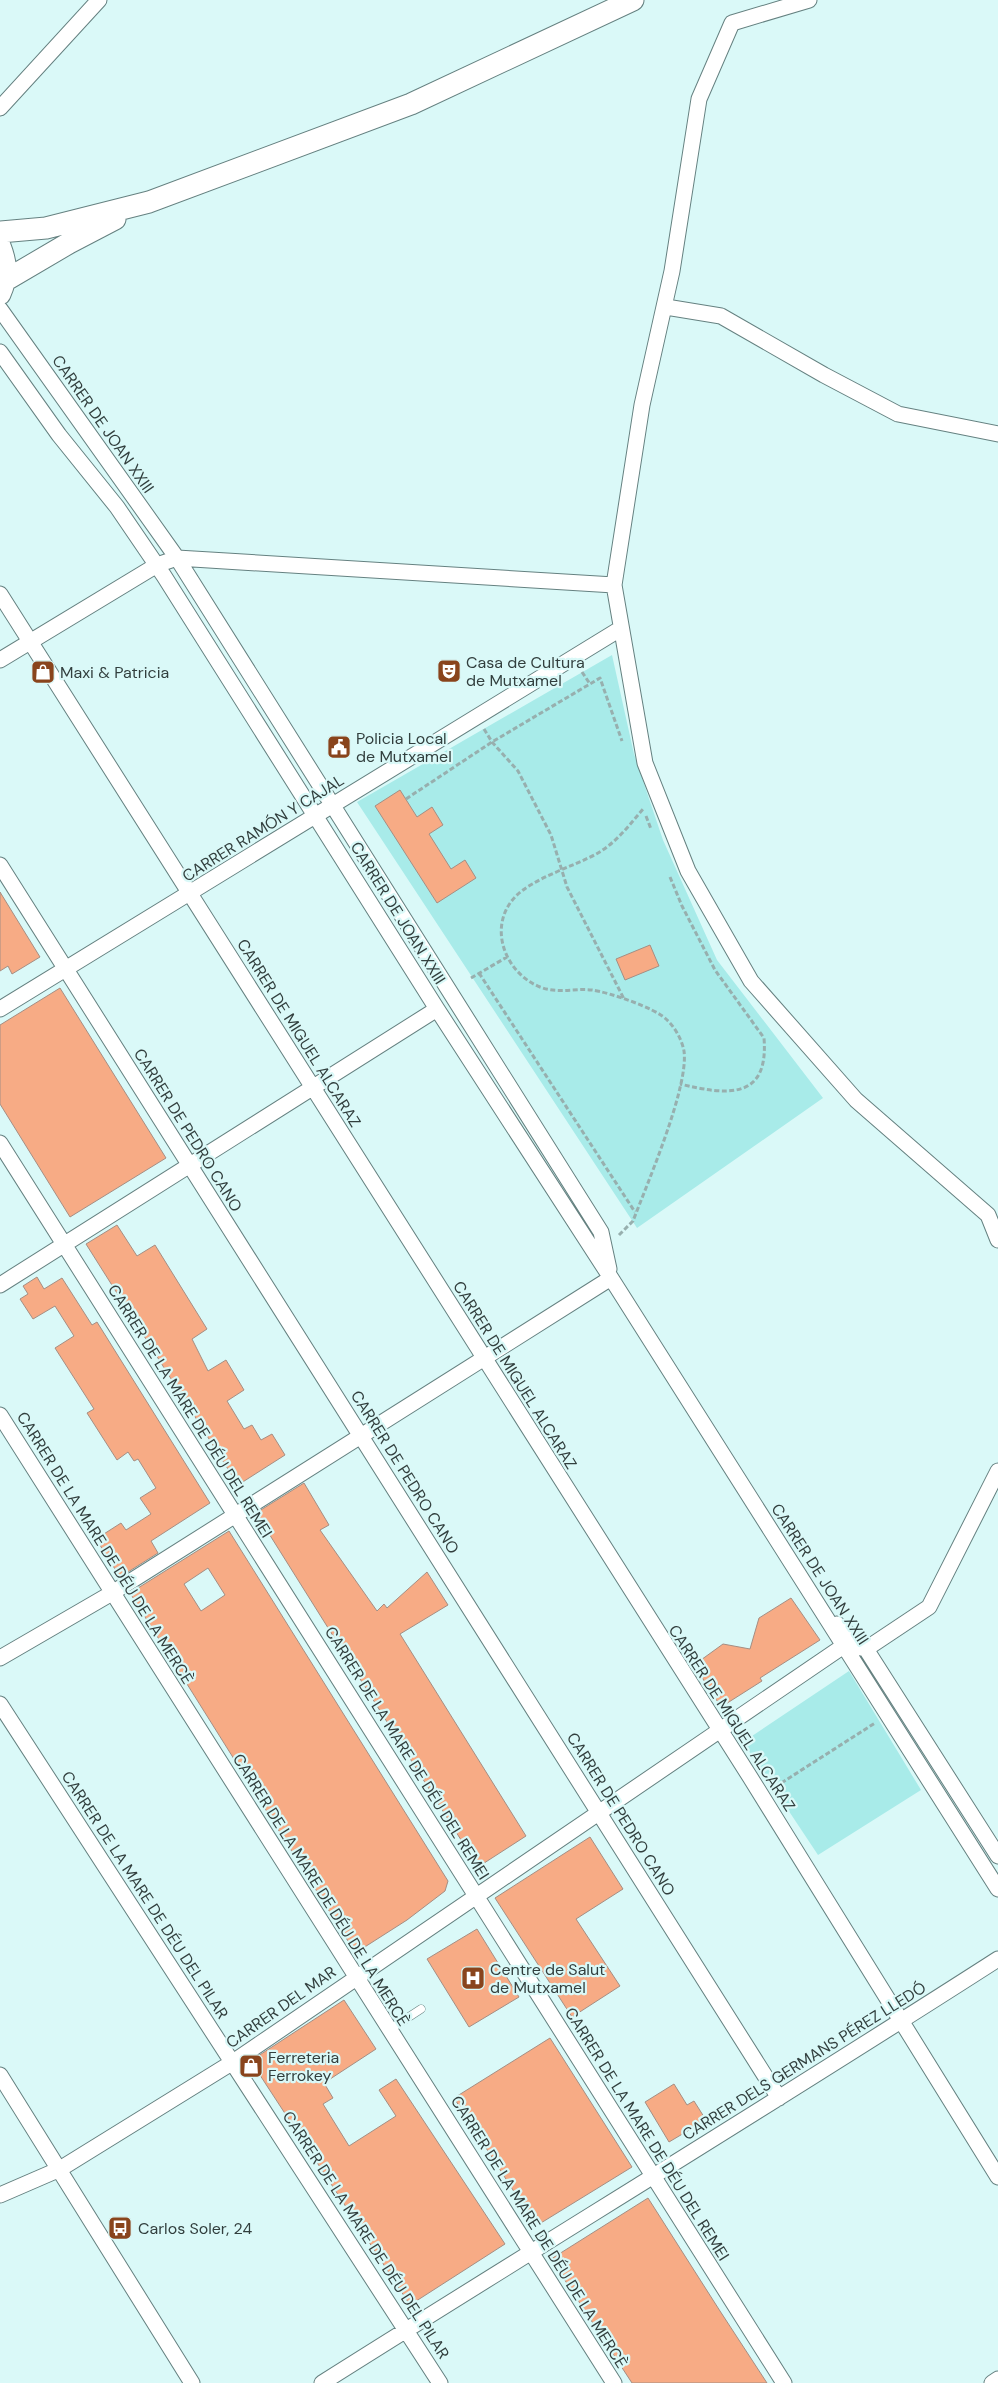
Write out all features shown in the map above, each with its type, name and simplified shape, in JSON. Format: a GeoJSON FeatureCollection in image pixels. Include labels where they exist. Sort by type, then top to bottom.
{"type":"FeatureCollection","features":[{"type":"Feature","properties":{"kind":"street"},"geometry":{"type":"LineString","coordinates":[[0,108],[99,0]]}},
{"type":"Feature","properties":{"kind":"street"},"geometry":{"type":"LineString","coordinates":[[0,232],[46,228],[149,202],[411,104],[633,0]]}},
{"type":"Feature","properties":{"kind":"street"},"geometry":{"type":"LineString","coordinates":[[809,0],[732,23],[698,99],[666,307],[642,405],[614,585],[620,629],[645,763],[688,871],[751,981],[856,1100],[988,1215],[998,1240]]}},
{"type":"Feature","properties":{"kind":"street"},"geometry":{"type":"LineString","coordinates":[[3,287],[69,243],[149,202]]}},
{"type":"Feature","properties":{"kind":"street"},"geometry":{"type":"LineString","coordinates":[[0,246],[6,263],[3,287]]}},
{"type":"Feature","properties":{"kind":"street"},"geometry":{"type":"LineString","coordinates":[[666,307],[721,316],[824,375],[898,414],[998,434]]}},
{"type":"Feature","properties":{"kind":"street","name":"CARRER DE JOAN XXIII"},"geometry":{"type":"LineString","coordinates":[[0,309],[177,558],[601,1232],[611,1278]]}},
{"type":"Feature","properties":{"kind":"street","name":"CARRER DE JOAN XXIII"},"geometry":{"type":"LineString","coordinates":[[0,352],[59,435],[117,507],[160,570],[317,816],[437,1009],[845,1645],[998,1889]]}},
{"type":"Feature","properties":{"kind":"street"},"geometry":{"type":"LineString","coordinates":[[0,660],[160,570],[177,558],[614,585]]}},
{"type":"Feature","properties":{"kind":"street","name":"CARRER DE MIGUEL ALCARAZ"},"geometry":{"type":"LineString","coordinates":[[0,594],[761,1795],[998,2177]]}},
{"type":"Feature","properties":{"kind":"street","name":"CARRER RAMÓN Y CAJAL"},"geometry":{"type":"LineString","coordinates":[[0,1009],[620,629]]}},
{"type":"Feature","properties":{"kind":"street","name":"CARRER DE PEDRO CANO"},"geometry":{"type":"LineString","coordinates":[[0,865],[779,2098]]}},
{"type":"Feature","properties":{"kind":"street"},"geometry":{"type":"LineString","coordinates":[[0,1284],[437,1009]]}},
{"type":"Feature","properties":{"kind":"street","name":"CARRER DE LA MARE DE DÉU DEL REMEI"},"geometry":{"type":"LineString","coordinates":[[0,1143],[784,2383]]}},
{"type":"Feature","properties":{"kind":"street"},"geometry":{"type":"LineString","coordinates":[[0,1658],[112,1593],[611,1278]]}},
{"type":"Feature","properties":{"kind":"street","name":"CARRER DE LA MARE DE DÉU DE LA MERCÈ"},"geometry":{"type":"LineString","coordinates":[[0,1415],[614,2383]]}},
{"type":"Feature","properties":{"kind":"street"},"geometry":{"type":"LineString","coordinates":[[845,1645],[866,1649],[929,1607],[998,1471]]}},
{"type":"Feature","properties":{"kind":"street","name":"CARRER DE JOAN XXIII"},"geometry":{"type":"LineString","coordinates":[[824,1613],[866,1649],[998,1856]]}},
{"type":"Feature","properties":{"kind":"street","name":"CARRER DEL MAR"},"geometry":{"type":"LineString","coordinates":[[0,2195],[60,2169],[232,2062],[845,1645]]}},
{"type":"Feature","properties":{"kind":"street","name":"CARRER DE LA MARE DE DÉU DEL PILAR"},"geometry":{"type":"LineString","coordinates":[[0,1704],[440,2383]]}},
{"type":"Feature","properties":{"kind":"street","name":"CARRER DELS GERMANS PÉREZ LLEDÓ"},"geometry":{"type":"LineString","coordinates":[[322,2383],[531,2250],[779,2098],[998,1958]]}},
{"type":"Feature","properties":{"kind":"street"},"geometry":{"type":"LineString","coordinates":[[0,2075],[192,2383]]}},
{"type":"Feature","properties":{"kind":"street"},"geometry":{"type":"LineString","coordinates":[[992,2383],[998,2379]]}},
{"type":"Feature","properties":{"kind":"lane"},"geometry":{"type":"LineString","coordinates":[[389,2030],[422,2009]]}},
{"type":"Feature","properties":{"kind":"path"},"geometry":{"type":"LineString","coordinates":[[406,799],[492,742],[600,678],[624,746]]}},
{"type":"Feature","properties":{"kind":"path"},"geometry":{"type":"LineString","coordinates":[[484,729],[492,742],[518,771],[551,835],[561,871],[624,1000]]}},
{"type":"Feature","properties":{"kind":"path"},"geometry":{"type":"LineString","coordinates":[[641,799],[654,836]]}},
{"type":"Feature","properties":{"kind":"path"},"geometry":{"type":"LineString","coordinates":[[605,1250],[632,1221],[636,1213],[675,1103],[680,1084],[684,1052],[678,1033],[665,1018],[624,1000],[594,990],[562,991],[538,986],[512,966],[506,957],[500,933],[504,916],[515,897],[531,886],[614,843],[644,808]]}},
{"type":"Feature","properties":{"kind":"path"},"geometry":{"type":"LineString","coordinates":[[668,871],[682,906],[715,970],[764,1038],[765,1048],[762,1072],[752,1085],[729,1092],[708,1091],[680,1084]]}},
{"type":"Feature","properties":{"kind":"path"},"geometry":{"type":"LineString","coordinates":[[471,978],[506,957]]}},
{"type":"Feature","properties":{"kind":"path"},"geometry":{"type":"LineString","coordinates":[[479,973],[636,1213]]}},
{"type":"Feature","properties":{"kind":"path"},"geometry":{"type":"LineString","coordinates":[[761,1795],[888,1714]]}},
{"type":"Feature","properties":{"kind":"shaded area"},"geometry":{"type":"Polygon","coordinates":[[[612,655],[634,754],[663,840],[717,960],[823,1098],[637,1228],[357,802],[612,655]]]}},
{"type":"Feature","properties":{"kind":"shaded area"},"geometry":{"type":"Polygon","coordinates":[[[849,1671],[921,1790],[818,1855],[743,1742],[849,1671]]]}},
{"type":"Feature","properties":{"kind":"building"},"geometry":{"type":"Polygon","coordinates":[[[400,790],[417,817],[432,807],[443,825],[429,834],[451,869],[465,860],[476,878],[437,903],[375,806],[400,790]]]}},
{"type":"Feature","properties":{"kind":"building"},"geometry":{"type":"Polygon","coordinates":[[[0,892],[40,957],[12,974],[8,966],[0,971],[0,892]]]}},
{"type":"Feature","properties":{"kind":"building"},"geometry":{"type":"Polygon","coordinates":[[[650,945],[659,966],[625,980],[616,959],[650,945]]]}},
{"type":"Feature","properties":{"kind":"building"},"geometry":{"type":"Polygon","coordinates":[[[60,988],[166,1158],[70,1217],[0,1104],[0,1025],[60,988]]]}},
{"type":"Feature","properties":{"kind":"building"},"geometry":{"type":"Polygon","coordinates":[[[117,1225],[137,1256],[155,1245],[207,1329],[192,1339],[208,1371],[226,1360],[244,1390],[227,1401],[244,1429],[252,1425],[261,1440],[272,1434],[285,1455],[238,1485],[86,1244],[117,1225]]]}},
{"type":"Feature","properties":{"kind":"building"},"geometry":{"type":"Polygon","coordinates":[[[37,1277],[44,1289],[62,1278],[92,1325],[97,1322],[210,1503],[151,1541],[158,1553],[120,1577],[96,1539],[121,1523],[126,1530],[151,1514],[140,1498],[156,1488],[138,1459],[134,1461],[128,1452],[117,1460],[87,1413],[94,1409],[55,1348],[74,1336],[55,1306],[33,1319],[20,1299],[28,1294],[23,1286],[37,1277]]]}},
{"type":"Feature","properties":{"kind":"building"},"geometry":{"type":"Polygon","coordinates":[[[304,1483],[329,1525],[320,1530],[377,1611],[384,1604],[387,1608],[427,1572],[448,1605],[400,1634],[526,1836],[478,1867],[256,1513],[304,1483]]]}},
{"type":"Feature","properties":{"kind":"building"},"geometry":{"type":"Polygon","coordinates":[[[229,1531],[448,1881],[445,1891],[407,1920],[360,1950],[353,1949],[130,1593],[229,1531]],[[208,1568],[184,1584],[201,1611],[225,1595],[208,1568]]]}},
{"type":"Feature","properties":{"kind":"building"},"geometry":{"type":"Polygon","coordinates":[[[791,1598],[820,1640],[760,1678],[762,1681],[721,1707],[694,1665],[723,1644],[750,1649],[759,1618],[791,1598]]]}},
{"type":"Feature","properties":{"kind":"building"},"geometry":{"type":"Polygon","coordinates":[[[590,1837],[623,1889],[576,1919],[620,1986],[572,2017],[495,1898],[590,1837]]]}},
{"type":"Feature","properties":{"kind":"building","name":"Centre de Salut de Mutxamel"},"geometry":{"type":"Polygon","coordinates":[[[477,1929],[519,1997],[469,2027],[427,1959],[477,1929]]]}},
{"type":"Feature","properties":{"kind":"building"},"geometry":{"type":"Polygon","coordinates":[[[344,2000],[376,2049],[324,2083],[333,2098],[323,2104],[349,2146],[396,2116],[379,2090],[396,2079],[505,2244],[410,2305],[254,2066],[255,2058],[344,2000]]]}},
{"type":"Feature","properties":{"kind":"building"},"geometry":{"type":"Polygon","coordinates":[[[550,2038],[632,2167],[536,2226],[454,2098],[550,2038]]]}},
{"type":"Feature","properties":{"kind":"building"},"geometry":{"type":"Polygon","coordinates":[[[674,2084],[687,2105],[694,2101],[706,2120],[669,2142],[645,2102],[674,2084]]]}},
{"type":"Feature","properties":{"kind":"building"},"geometry":{"type":"Polygon","coordinates":[[[648,2198],[767,2383],[632,2383],[551,2259],[648,2198]]]}},
{"type":"Feature","properties":{"kind":"place","name":"Casa de Cultura de Mutxamel"},"geometry":{"type":"Point","coordinates":[449,671]}},
{"type":"Feature","properties":{"kind":"place","name":"Maxi & Patricia"},"geometry":{"type":"Point","coordinates":[43,672]}},
{"type":"Feature","properties":{"kind":"place","name":"Policia Local de Mutxamel"},"geometry":{"type":"Point","coordinates":[339,747]}},
{"type":"Feature","properties":{"kind":"place","name":"Centre de Salut de Mutxamel"},"geometry":{"type":"Point","coordinates":[473,1978]}},
{"type":"Feature","properties":{"kind":"place","name":"Ferreteria Ferrokey"},"geometry":{"type":"Point","coordinates":[251,2066]}},
{"type":"Feature","properties":{"kind":"place","name":"Carlos Soler, 24"},"geometry":{"type":"Point","coordinates":[120,2228]}}]}
